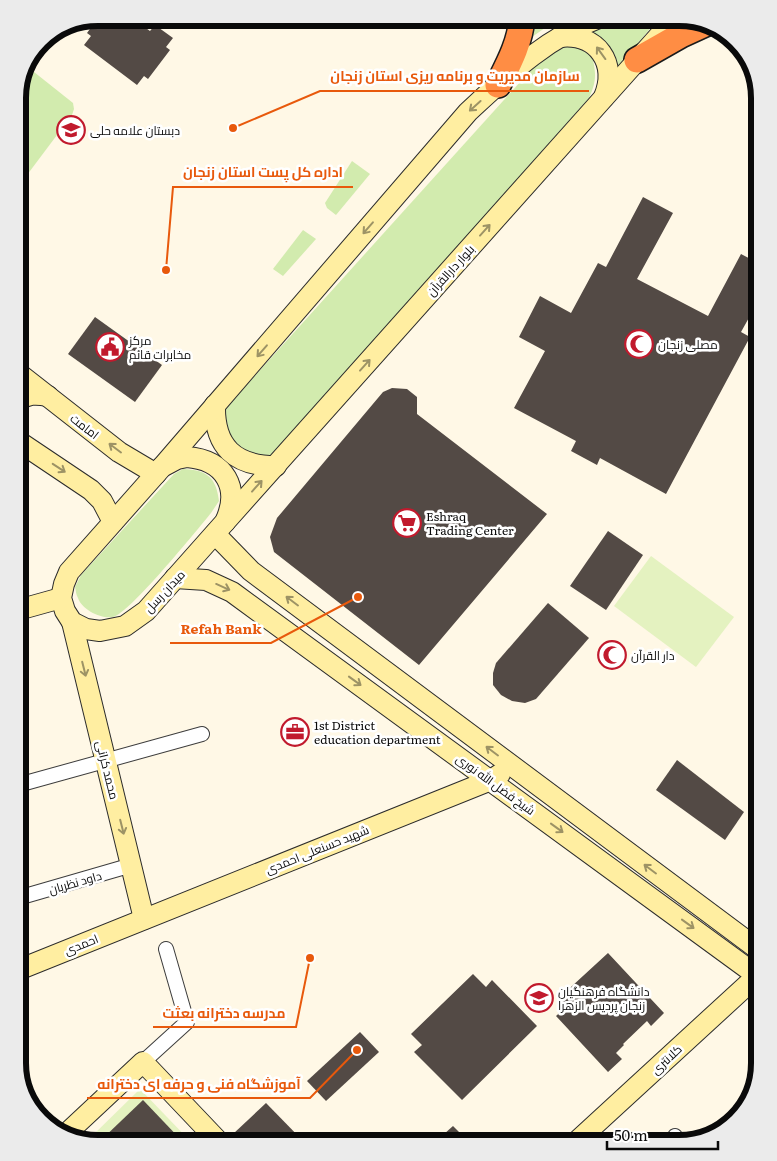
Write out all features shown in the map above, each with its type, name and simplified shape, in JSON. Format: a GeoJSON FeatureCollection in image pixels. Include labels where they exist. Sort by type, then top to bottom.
{"type":"FeatureCollection","features":[{"type":"Feature","properties":{"kind":"highway"},"geometry":{"type":"LineString","coordinates":[[498,85],[515,50],[521,26]]}},
{"type":"Feature","properties":{"kind":"highway"},"geometry":{"type":"LineString","coordinates":[[636,60],[695,29]]}},
{"type":"Feature","properties":{"kind":"main road"},"geometry":{"type":"LineString","coordinates":[[159,471],[468,112],[520,65],[557,38],[582,26]]}},
{"type":"Feature","properties":{"kind":"main road","name":"بلوار دارالقرآن"},"geometry":{"type":"LineString","coordinates":[[220,528],[668,26]]}},
{"type":"Feature","properties":{"kind":"main road"},"geometry":{"type":"LineString","coordinates":[[557,38],[571,36],[585,39],[597,47],[605,58],[609,71],[608,86],[603,98]]}},
{"type":"Feature","properties":{"kind":"main road","name":"امامت"},"geometry":{"type":"LineString","coordinates":[[26,379],[119,452],[159,471]]}},
{"type":"Feature","properties":{"kind":"main road"},"geometry":{"type":"LineString","coordinates":[[26,396],[34,394],[48,396]]}},
{"type":"Feature","properties":{"kind":"main road"},"geometry":{"type":"LineString","coordinates":[[215,405],[215,422],[220,438],[230,451],[243,461],[259,466],[276,466]]}},
{"type":"Feature","properties":{"kind":"main road"},"geometry":{"type":"LineString","coordinates":[[26,447],[91,490],[102,501],[113,522]]}},
{"type":"Feature","properties":{"kind":"main road","name":"میدان رسل"},"geometry":{"type":"LineString","coordinates":[[61,598],[69,572],[159,471],[177,459],[186,457],[200,458],[212,463],[222,472],[229,484],[232,497],[230,510],[220,528],[146,611],[125,626],[100,631],[86,629],[72,622]]}},
{"type":"Feature","properties":{"kind":"main road","name":"شیخ فضل الله نوری"},"geometry":{"type":"LineString","coordinates":[[220,528],[252,571],[751,943]]}},
{"type":"Feature","properties":{"kind":"main road","name":"شیخ فضل الله نوری"},"geometry":{"type":"LineString","coordinates":[[175,578],[206,580],[232,592],[490,780],[751,966]]}},
{"type":"Feature","properties":{"kind":"main road"},"geometry":{"type":"LineString","coordinates":[[26,608],[61,598],[65,611],[72,622]]}},
{"type":"Feature","properties":{"kind":"main road","name":"محمد کرانی"},"geometry":{"type":"LineString","coordinates":[[72,622],[144,919]]}},
{"type":"Feature","properties":{"kind":"main road","name":"شهید حسنعلی احمدی"},"geometry":{"type":"LineString","coordinates":[[144,919],[490,780],[512,765]]}},
{"type":"Feature","properties":{"kind":"main road","name":"احمدی"},"geometry":{"type":"LineString","coordinates":[[26,967],[144,919]]}},
{"type":"Feature","properties":{"kind":"main road","name":"کلانتری"},"geometry":{"type":"LineString","coordinates":[[584,1135],[751,979]]}},
{"type":"Feature","properties":{"kind":"main road"},"geometry":{"type":"LineString","coordinates":[[71,1129],[143,1062],[212,1135]]}},
{"type":"Feature","properties":{"kind":"street"},"geometry":{"type":"LineString","coordinates":[[26,783],[202,734]]}},
{"type":"Feature","properties":{"kind":"street","name":"داود نظریان"},"geometry":{"type":"LineString","coordinates":[[26,896],[132,865]]}},
{"type":"Feature","properties":{"kind":"street"},"geometry":{"type":"LineString","coordinates":[[143,1062],[187,1022],[166,950]]}},
{"type":"Feature","properties":{"kind":"green space"},"geometry":{"type":"Polygon","coordinates":[[[535,26],[548,26],[532,37],[535,26]]]}},
{"type":"Feature","properties":{"kind":"green space"},"geometry":{"type":"Polygon","coordinates":[[[606,26],[652,26],[613,73],[611,52],[608,47],[600,39],[586,34],[606,26]]]}},
{"type":"Feature","properties":{"kind":"green space"},"geometry":{"type":"Polygon","coordinates":[[[576,46],[592,55],[595,77],[589,98],[271,458],[254,458],[232,442],[222,421],[224,410],[540,60],[559,47],[576,46]]]}},
{"type":"Feature","properties":{"kind":"green space"},"geometry":{"type":"Polygon","coordinates":[[[32,71],[73,103],[72,115],[26,176],[26,94],[32,71]]]}},
{"type":"Feature","properties":{"kind":"green space"},"geometry":{"type":"Polygon","coordinates":[[[352,161],[370,174],[336,215],[327,208],[325,203],[352,161]]]}},
{"type":"Feature","properties":{"kind":"green space"},"geometry":{"type":"Polygon","coordinates":[[[303,230],[316,239],[283,276],[273,269],[303,230]]]}},
{"type":"Feature","properties":{"kind":"green space"},"geometry":{"type":"Polygon","coordinates":[[[183,469],[198,471],[209,476],[218,493],[219,501],[163,570],[133,602],[113,617],[103,617],[92,613],[83,606],[77,597],[75,587],[81,575],[174,474],[183,469]]]}},
{"type":"Feature","properties":{"kind":"green space"},"geometry":{"type":"Polygon","coordinates":[[[651,556],[734,617],[696,667],[614,606],[651,556]]]}},
{"type":"Feature","properties":{"kind":"green space"},"geometry":{"type":"Polygon","coordinates":[[[140,1089],[184,1135],[94,1135],[140,1089]]]}},
{"type":"Feature","properties":{"kind":"building"},"geometry":{"type":"Polygon","coordinates":[[[99,26],[143,26],[150,31],[156,26],[173,38],[166,47],[170,50],[148,79],[144,76],[137,85],[84,45],[91,36],[87,33],[91,27],[99,26]]]}},
{"type":"Feature","properties":{"kind":"building","name":"مصلی زنجان"},"geometry":{"type":"Polygon","coordinates":[[[643,197],[673,213],[637,279],[708,316],[741,254],[751,259],[751,314],[741,332],[750,337],[666,494],[600,458],[597,465],[571,451],[576,441],[514,408],[545,351],[519,337],[540,296],[571,313],[598,263],[606,267],[643,197]]]}},
{"type":"Feature","properties":{"kind":"building"},"geometry":{"type":"Polygon","coordinates":[[[95,317],[162,365],[135,402],[68,354],[95,317]]]}},
{"type":"Feature","properties":{"kind":"building","name":"Eshraq Trading Center"},"geometry":{"type":"Polygon","coordinates":[[[392,388],[407,389],[417,397],[417,414],[547,514],[419,665],[274,552],[270,537],[277,518],[383,392],[392,388]]]}},
{"type":"Feature","properties":{"kind":"building"},"geometry":{"type":"Polygon","coordinates":[[[608,531],[643,555],[606,610],[570,586],[608,531]]]}},
{"type":"Feature","properties":{"kind":"building"},"geometry":{"type":"Polygon","coordinates":[[[548,603],[589,638],[536,699],[525,703],[512,701],[501,695],[493,685],[493,673],[496,663],[548,603]]]}},
{"type":"Feature","properties":{"kind":"building"},"geometry":{"type":"Polygon","coordinates":[[[677,760],[744,812],[725,840],[656,790],[677,760]]]}},
{"type":"Feature","properties":{"kind":"building"},"geometry":{"type":"Polygon","coordinates":[[[608,953],[664,1013],[651,1026],[647,1021],[623,1044],[616,1053],[622,1059],[608,1072],[556,1016],[567,1006],[559,998],[608,953]]]}},
{"type":"Feature","properties":{"kind":"building"},"geometry":{"type":"Polygon","coordinates":[[[473,974],[486,987],[492,980],[537,1026],[462,1100],[414,1052],[422,1045],[411,1034],[473,974]]]}},
{"type":"Feature","properties":{"kind":"building"},"geometry":{"type":"Polygon","coordinates":[[[360,1032],[379,1052],[326,1101],[307,1081],[360,1032]]]}},
{"type":"Feature","properties":{"kind":"building"},"geometry":{"type":"Polygon","coordinates":[[[143,1100],[176,1135],[106,1135],[143,1100]]]}},
{"type":"Feature","properties":{"kind":"building"},"geometry":{"type":"Polygon","coordinates":[[[266,1103],[297,1135],[234,1135],[266,1103]]]}},
{"type":"Feature","properties":{"kind":"building"},"geometry":{"type":"Polygon","coordinates":[[[453,1126],[462,1135],[443,1135],[453,1126]]]}},
{"type":"Feature","properties":{"kind":"place","name":"سازمان مدیریت و برنامه ریزی استان زنجان"},"geometry":{"type":"Point","coordinates":[233,128]}},
{"type":"Feature","properties":{"kind":"place","name":"دبستان علامه حلی"},"geometry":{"type":"Point","coordinates":[71,130]}},
{"type":"Feature","properties":{"kind":"place","name":"اداره کل پست استان زنجان"},"geometry":{"type":"Point","coordinates":[166,270]}},
{"type":"Feature","properties":{"kind":"place","name":"مصلی زنجان"},"geometry":{"type":"Point","coordinates":[639,344]}},
{"type":"Feature","properties":{"kind":"place","name":"مرکز مخابرات قائم"},"geometry":{"type":"Point","coordinates":[110,347]}},
{"type":"Feature","properties":{"kind":"place","name":"Eshraq Trading Center"},"geometry":{"type":"Point","coordinates":[407,523]}},
{"type":"Feature","properties":{"kind":"place","name":"Refah Bank"},"geometry":{"type":"Point","coordinates":[358,597]}},
{"type":"Feature","properties":{"kind":"place","name":"دار القرآن"},"geometry":{"type":"Point","coordinates":[612,655]}},
{"type":"Feature","properties":{"kind":"place","name":"1st District education department"},"geometry":{"type":"Point","coordinates":[295,732]}},
{"type":"Feature","properties":{"kind":"place","name":"مدرسه دخترانه بعثت"},"geometry":{"type":"Point","coordinates":[310,958]}},
{"type":"Feature","properties":{"kind":"place","name":"دانشگاه فرهنگیان زنجان پردیس الزهرا"},"geometry":{"type":"Point","coordinates":[539,998]}},
{"type":"Feature","properties":{"kind":"place","name":"آموزشگاه فنی و حرفه ای دخترانه"},"geometry":{"type":"Point","coordinates":[357,1050]}}]}
